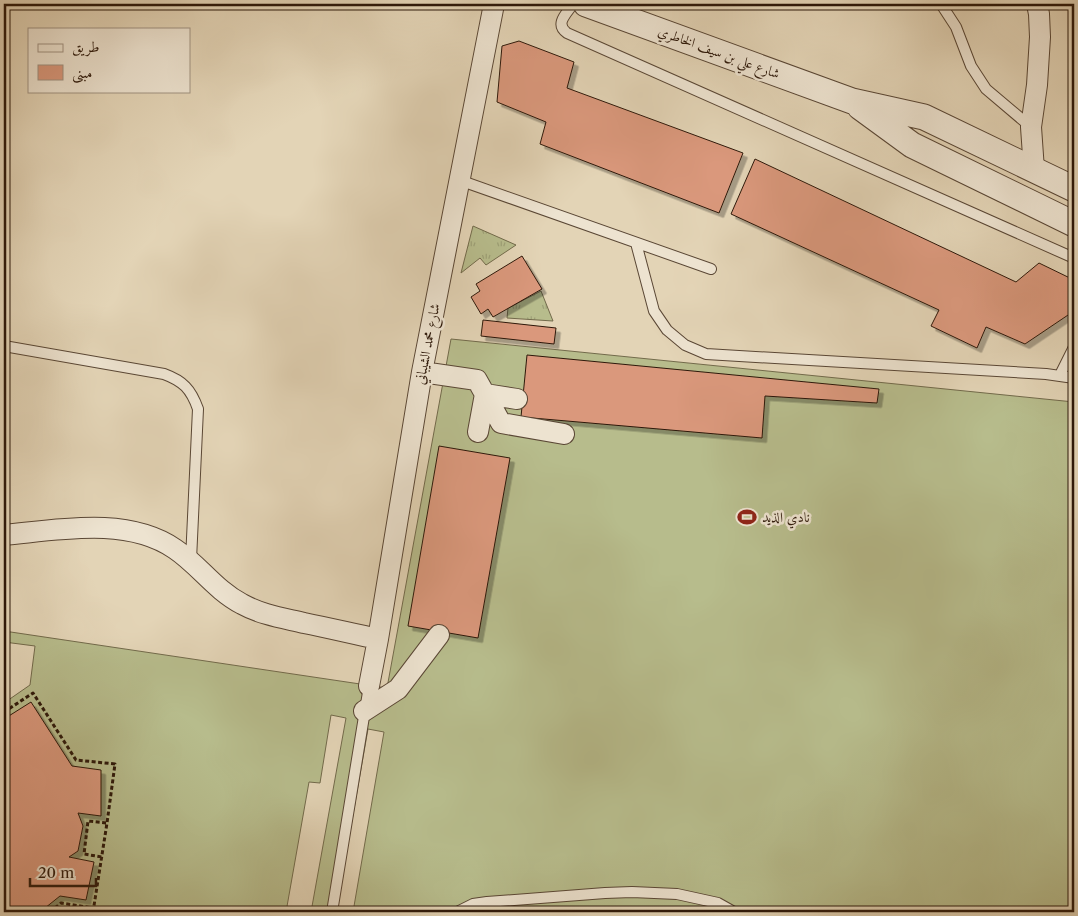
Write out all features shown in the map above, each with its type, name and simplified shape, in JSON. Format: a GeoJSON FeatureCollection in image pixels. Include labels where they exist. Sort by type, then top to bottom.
{"type":"FeatureCollection","features":[{"type":"Feature","properties":{"kind":"street","name":"شارع محمد الشيباني"},"geometry":{"type":"LineString","coordinates":[[368,686],[378,639],[422,372],[494,4]]}},
{"type":"Feature","properties":{"kind":"street","name":"شارع علي بن سيف الخاطري"},"geometry":{"type":"LineString","coordinates":[[586,4],[852,101],[924,117],[1074,189]]}},
{"type":"Feature","properties":{"kind":"street"},"geometry":{"type":"LineString","coordinates":[[1034,170],[1031,127],[1037,85],[1040,37],[1040,14],[1037,4]]}},
{"type":"Feature","properties":{"kind":"street","name":"شارع علي بن سيف الخاطري"},"geometry":{"type":"LineString","coordinates":[[852,101],[912,145],[1074,224]]}},
{"type":"Feature","properties":{"kind":"street"},"geometry":{"type":"LineString","coordinates":[[422,372],[477,380],[501,423],[564,434]]}},
{"type":"Feature","properties":{"kind":"street"},"geometry":{"type":"LineString","coordinates":[[485,394],[517,399]]}},
{"type":"Feature","properties":{"kind":"street"},"geometry":{"type":"LineString","coordinates":[[478,432],[485,394]]}},
{"type":"Feature","properties":{"kind":"street"},"geometry":{"type":"LineString","coordinates":[[4,534],[108,528],[131,531],[159,540],[173,547],[191,560],[222,592],[241,604],[261,613],[378,639]]}},
{"type":"Feature","properties":{"kind":"street"},"geometry":{"type":"LineString","coordinates":[[364,711],[398,690],[439,635]]}},
{"type":"Feature","properties":{"kind":"lane"},"geometry":{"type":"LineString","coordinates":[[573,4],[561,22],[563,30],[567,33],[1074,258]]}},
{"type":"Feature","properties":{"kind":"lane"},"geometry":{"type":"LineString","coordinates":[[941,4],[956,27],[971,66],[986,89],[1031,127]]}},
{"type":"Feature","properties":{"kind":"lane"},"geometry":{"type":"LineString","coordinates":[[459,180],[711,270]]}},
{"type":"Feature","properties":{"kind":"lane"},"geometry":{"type":"LineString","coordinates":[[636,243],[654,311],[667,330],[685,344],[706,354],[1060,375],[1074,378]]}},
{"type":"Feature","properties":{"kind":"lane"},"geometry":{"type":"LineString","coordinates":[[4,346],[164,374],[176,378],[186,386],[194,397],[198,409],[191,560]]}},
{"type":"Feature","properties":{"kind":"lane"},"geometry":{"type":"LineString","coordinates":[[1060,375],[1074,347]]}},
{"type":"Feature","properties":{"kind":"lane"},"geometry":{"type":"LineString","coordinates":[[332,912],[368,686]]}},
{"type":"Feature","properties":{"kind":"lane"},"geometry":{"type":"LineString","coordinates":[[457,912],[473,904],[487,902],[632,892],[677,894],[699,898],[718,903],[734,912]]}},
{"type":"Feature","properties":{"kind":"path"},"geometry":{"type":"LineString","coordinates":[[4,712],[33,693],[76,760],[115,764],[93,910]]}},
{"type":"Feature","properties":{"kind":"path"},"geometry":{"type":"LineString","coordinates":[[102,858],[84,854],[88,821],[107,823]]}},
{"type":"Feature","properties":{"kind":"path"},"geometry":{"type":"LineString","coordinates":[[50,912],[61,903],[93,910]]}},
{"type":"Feature","properties":{"kind":"path"},"geometry":{"type":"LineString","coordinates":[[88,912],[93,910]]}},
{"type":"Feature","properties":{"kind":"green space"},"geometry":{"type":"Polygon","coordinates":[[[473,226],[516,245],[486,265],[480,258],[461,273],[473,226]]]}},
{"type":"Feature","properties":{"kind":"green space"},"geometry":{"type":"Polygon","coordinates":[[[541,291],[553,321],[507,318],[508,308],[541,291]]]}},
{"type":"Feature","properties":{"kind":"green space","name":"نادي الذيد"},"geometry":{"type":"Polygon","coordinates":[[[451,339],[1074,402],[1074,912],[353,912],[384,732],[368,729],[336,912],[311,912],[346,718],[331,715],[320,783],[309,782],[286,912],[4,912],[4,703],[30,685],[35,646],[4,642],[4,631],[387,688],[451,339]]]}},
{"type":"Feature","properties":{"kind":"building"},"geometry":{"type":"Polygon","coordinates":[[[519,41],[574,62],[567,88],[743,153],[719,213],[540,144],[546,122],[497,102],[502,46],[519,41]]]}},
{"type":"Feature","properties":{"kind":"building"},"geometry":{"type":"Polygon","coordinates":[[[755,159],[1016,282],[1039,263],[1074,280],[1074,311],[1025,344],[986,327],[977,348],[931,326],[939,310],[731,214],[755,159]]]}},
{"type":"Feature","properties":{"kind":"building"},"geometry":{"type":"Polygon","coordinates":[[[522,256],[542,289],[493,317],[488,309],[481,314],[471,297],[480,291],[476,284],[522,256]]]}},
{"type":"Feature","properties":{"kind":"building"},"geometry":{"type":"Polygon","coordinates":[[[483,320],[556,328],[554,344],[481,336],[483,320]]]}},
{"type":"Feature","properties":{"kind":"building"},"geometry":{"type":"Polygon","coordinates":[[[527,355],[879,389],[877,403],[765,396],[762,438],[521,417],[527,355]]]}},
{"type":"Feature","properties":{"kind":"building"},"geometry":{"type":"Polygon","coordinates":[[[439,446],[510,458],[478,638],[408,626],[439,446]]]}},
{"type":"Feature","properties":{"kind":"building"},"geometry":{"type":"Polygon","coordinates":[[[31,702],[72,766],[101,770],[101,816],[78,813],[83,826],[78,851],[69,857],[94,862],[86,900],[60,896],[40,912],[4,912],[4,719],[31,702]]]}},
{"type":"Feature","properties":{"kind":"place","name":"نادي الذيد"},"geometry":{"type":"Point","coordinates":[747,517]}}]}
